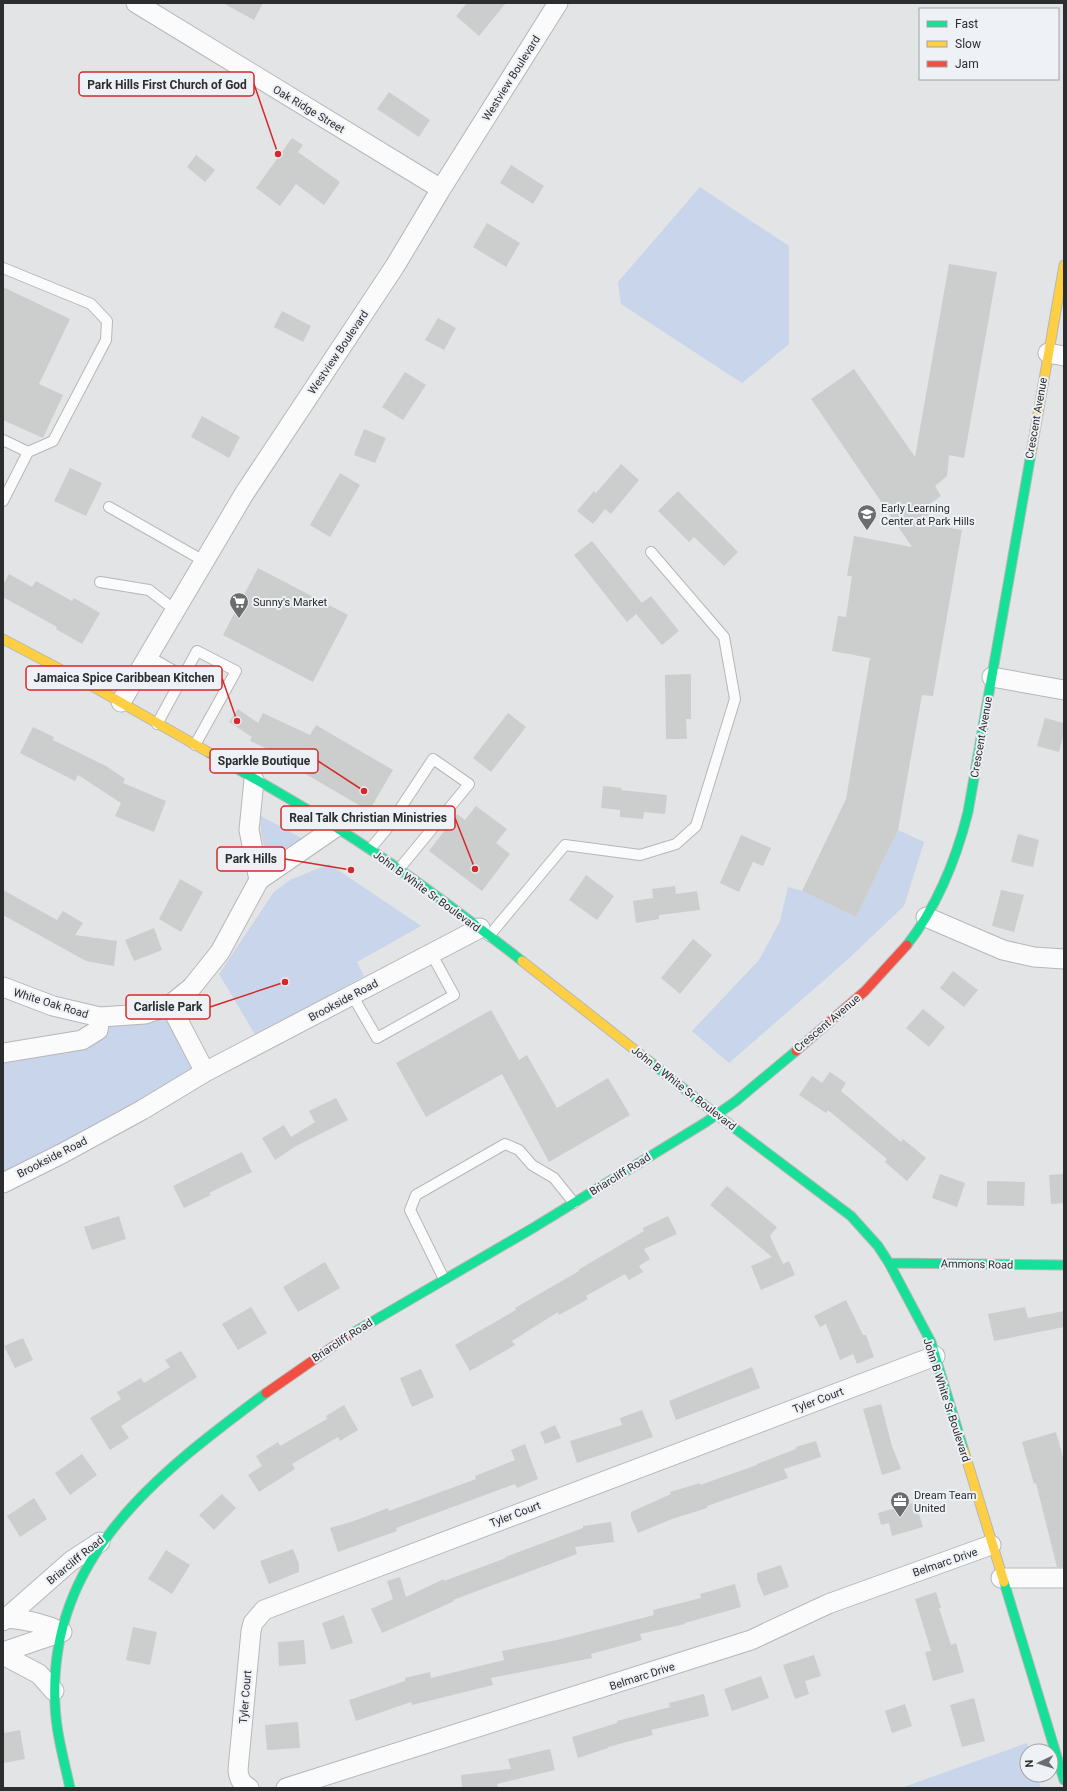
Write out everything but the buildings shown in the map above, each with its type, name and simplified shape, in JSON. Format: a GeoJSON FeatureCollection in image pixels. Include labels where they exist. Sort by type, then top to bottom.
{"type":"FeatureCollection","features":[{"type":"Feature","properties":{"kind":"street","name":"Oak Ridge Street"},"geometry":{"type":"LineString","coordinates":[[136,3],[441,189]]}},
{"type":"Feature","properties":{"kind":"street","name":"Westview Boulevard"},"geometry":{"type":"LineString","coordinates":[[121,702],[244,494],[395,266],[441,189],[558,3]]}},
{"type":"Feature","properties":{"kind":"street","name":"Crescent Avenue"},"geometry":{"type":"LineString","coordinates":[[717,1115],[861,996],[888,967],[926,917],[950,873],[962,840],[992,677],[1056,354],[1064,265]]}},
{"type":"Feature","properties":{"kind":"street","name":"John B White Sr Boulevard"},"geometry":{"type":"LineString","coordinates":[[3,639],[121,702],[336,827],[399,869],[485,932],[717,1115],[851,1216],[878,1246],[889,1263],[911,1307],[931,1342],[1063,1776]]}},
{"type":"Feature","properties":{"kind":"street"},"geometry":{"type":"LineString","coordinates":[[992,677],[1064,690]]}},
{"type":"Feature","properties":{"kind":"street"},"geometry":{"type":"LineString","coordinates":[[254,780],[249,830],[259,880],[336,827]]}},
{"type":"Feature","properties":{"kind":"street","name":"White Oak Road"},"geometry":{"type":"LineString","coordinates":[[3,987],[53,1006],[100,1017],[145,1014],[170,1005],[192,987],[220,952],[259,880]]}},
{"type":"Feature","properties":{"kind":"street"},"geometry":{"type":"LineString","coordinates":[[926,917],[1003,950],[1034,958],[1064,959]]}},
{"type":"Feature","properties":{"kind":"street","name":"Brookside Road"},"geometry":{"type":"LineString","coordinates":[[3,1182],[76,1146],[142,1110],[205,1072],[352,995],[432,954],[485,932]]}},
{"type":"Feature","properties":{"kind":"street"},"geometry":{"type":"LineString","coordinates":[[170,1005],[205,1072]]}},
{"type":"Feature","properties":{"kind":"street"},"geometry":{"type":"LineString","coordinates":[[3,1053],[82,1040],[98,1030],[100,1017]]}},
{"type":"Feature","properties":{"kind":"street","name":"Briarcliff Road"},"geometry":{"type":"LineString","coordinates":[[5,1619],[71,1561],[100,1542],[132,1504],[182,1460],[244,1409],[304,1365],[365,1325],[574,1203],[717,1115]]}},
{"type":"Feature","properties":{"kind":"street","name":"Ammons Road"},"geometry":{"type":"LineString","coordinates":[[889,1263],[1064,1266]]}},
{"type":"Feature","properties":{"kind":"street","name":"Tyler Court"},"geometry":{"type":"LineString","coordinates":[[246,1786],[239,1778],[238,1770],[251,1631],[253,1623],[264,1610],[935,1356]]}},
{"type":"Feature","properties":{"kind":"street"},"geometry":{"type":"LineString","coordinates":[[70,1788],[62,1756],[56,1719],[54,1691],[56,1667],[62,1632],[70,1604],[84,1570],[100,1542]]}},
{"type":"Feature","properties":{"kind":"street","name":"Belmarc Drive"},"geometry":{"type":"LineString","coordinates":[[286,1788],[751,1640],[828,1604],[992,1545]]}},
{"type":"Feature","properties":{"kind":"street"},"geometry":{"type":"LineString","coordinates":[[1002,1578],[1064,1578]]}},
{"type":"Feature","properties":{"kind":"street","name":"Briarcliff Road"},"geometry":{"type":"LineString","coordinates":[[5,1619],[31,1620],[62,1632]]}},
{"type":"Feature","properties":{"kind":"street"},"geometry":{"type":"LineString","coordinates":[[3,1654],[62,1632]]}},
{"type":"Feature","properties":{"kind":"street"},"geometry":{"type":"LineString","coordinates":[[3,1654],[39,1674],[54,1691]]}},
{"type":"Feature","properties":{"kind":"lane"},"geometry":{"type":"LineString","coordinates":[[3,268],[91,304],[106,321],[106,340],[53,441],[28,452],[3,501]]}},
{"type":"Feature","properties":{"kind":"lane"},"geometry":{"type":"LineString","coordinates":[[3,440],[28,452]]}},
{"type":"Feature","properties":{"kind":"lane"},"geometry":{"type":"LineString","coordinates":[[109,507],[204,561]]}},
{"type":"Feature","properties":{"kind":"lane"},"geometry":{"type":"LineString","coordinates":[[485,932],[565,845],[640,855],[676,844],[696,826],[735,699],[724,637],[651,552]]}},
{"type":"Feature","properties":{"kind":"lane"},"geometry":{"type":"LineString","coordinates":[[100,582],[149,590],[175,610]]}},
{"type":"Feature","properties":{"kind":"lane"},"geometry":{"type":"LineString","coordinates":[[157,724],[197,651],[236,671],[195,745]]}},
{"type":"Feature","properties":{"kind":"lane"},"geometry":{"type":"LineString","coordinates":[[148,656],[183,676]]}},
{"type":"Feature","properties":{"kind":"lane"},"geometry":{"type":"LineString","coordinates":[[370,850],[386,830],[433,759],[469,784],[399,869]]}},
{"type":"Feature","properties":{"kind":"lane"},"geometry":{"type":"LineString","coordinates":[[352,995],[377,1038],[454,995],[432,954]]}},
{"type":"Feature","properties":{"kind":"lane"},"geometry":{"type":"LineString","coordinates":[[444,1279],[410,1210],[416,1195],[505,1144],[519,1150],[532,1164],[554,1178],[574,1203]]}},
{"type":"Feature","properties":{"kind":"shaded area"},"geometry":{"type":"Polygon","coordinates":[[[700,187],[789,246],[789,344],[742,383],[621,304],[618,282],[700,187]]]}},
{"type":"Feature","properties":{"kind":"shaded area"},"geometry":{"type":"Polygon","coordinates":[[[261,816],[303,839],[283,851],[271,853],[265,848],[263,843],[261,816]]]}},
{"type":"Feature","properties":{"kind":"shaded area"},"geometry":{"type":"Polygon","coordinates":[[[898,830],[924,842],[904,906],[846,961],[729,1063],[692,1031],[759,960],[780,921],[788,887],[802,891],[856,917],[898,830]]]}},
{"type":"Feature","properties":{"kind":"shaded area"},"geometry":{"type":"Polygon","coordinates":[[[329,864],[421,926],[357,962],[364,976],[256,1036],[219,974],[274,892],[290,880],[329,864]]]}},
{"type":"Feature","properties":{"kind":"shaded area"},"geometry":{"type":"Polygon","coordinates":[[[170,1005],[205,1072],[3,1183],[3,1052],[82,1040],[100,1017],[170,1005]]]}},
{"type":"Feature","properties":{"kind":"shaded area"},"geometry":{"type":"Polygon","coordinates":[[[1019,1746],[1019,1783],[1039,1783],[1041,1788],[901,1788],[1019,1746]]]}},
{"type":"Feature","properties":{"kind":"traffic: fast"},"geometry":{"type":"LineString","coordinates":[[907,945],[928,914],[945,882],[958,847],[968,812],[1032,448]]}},
{"type":"Feature","properties":{"kind":"traffic: fast"},"geometry":{"type":"LineString","coordinates":[[208,752],[305,808],[361,843],[431,892],[522,961]]}},
{"type":"Feature","properties":{"kind":"traffic: fast"},"geometry":{"type":"LineString","coordinates":[[351,1334],[533,1228],[706,1122],[736,1101],[796,1051]]}},
{"type":"Feature","properties":{"kind":"traffic: fast"},"geometry":{"type":"LineString","coordinates":[[649,1061],[717,1115],[851,1216],[878,1246],[889,1263],[931,1342],[964,1451]]}},
{"type":"Feature","properties":{"kind":"traffic: fast"},"geometry":{"type":"LineString","coordinates":[[889,1263],[1064,1265]]}},
{"type":"Feature","properties":{"kind":"traffic: fast"},"geometry":{"type":"LineString","coordinates":[[70,1788],[57,1725],[55,1704],[58,1651],[70,1604],[90,1562],[118,1523],[150,1488],[226,1423],[266,1393]]}},
{"type":"Feature","properties":{"kind":"traffic: fast"},"geometry":{"type":"LineString","coordinates":[[1004,1582],[1064,1780]]}},
{"type":"Feature","properties":{"kind":"traffic: slow"},"geometry":{"type":"LineString","coordinates":[[1032,448],[1064,265]]}},
{"type":"Feature","properties":{"kind":"traffic: slow"},"geometry":{"type":"LineString","coordinates":[[3,639],[92,686],[208,752]]}},
{"type":"Feature","properties":{"kind":"traffic: slow"},"geometry":{"type":"LineString","coordinates":[[522,961],[649,1061]]}},
{"type":"Feature","properties":{"kind":"traffic: slow"},"geometry":{"type":"LineString","coordinates":[[964,1451],[1004,1582]]}},
{"type":"Feature","properties":{"kind":"traffic: jam"},"geometry":{"type":"LineString","coordinates":[[796,1051],[865,991],[907,945]]}},
{"type":"Feature","properties":{"kind":"traffic: jam"},"geometry":{"type":"LineString","coordinates":[[266,1393],[351,1334]]}},
{"type":"Feature","properties":{"kind":"place","name":"Park Hills First Church of God"},"geometry":{"type":"Point","coordinates":[278,154]}},
{"type":"Feature","properties":{"kind":"place","name":"Early Learning Center at Park Hills"},"geometry":{"type":"Point","coordinates":[867,531]}},
{"type":"Feature","properties":{"kind":"place","name":"Sunny's Market"},"geometry":{"type":"Point","coordinates":[239,619]}},
{"type":"Feature","properties":{"kind":"place","name":"Jamaica Spice Caribbean Kitchen"},"geometry":{"type":"Point","coordinates":[237,721]}},
{"type":"Feature","properties":{"kind":"place","name":"Sparkle Boutique"},"geometry":{"type":"Point","coordinates":[364,791]}},
{"type":"Feature","properties":{"kind":"place","name":"Real Talk Christian Ministries"},"geometry":{"type":"Point","coordinates":[475,869]}},
{"type":"Feature","properties":{"kind":"place","name":"Park Hills"},"geometry":{"type":"Point","coordinates":[351,870]}},
{"type":"Feature","properties":{"kind":"place","name":"Carlisle Park"},"geometry":{"type":"Point","coordinates":[285,982]}},
{"type":"Feature","properties":{"kind":"place","name":"Dream Team United"},"geometry":{"type":"Point","coordinates":[900,1518]}}]}
